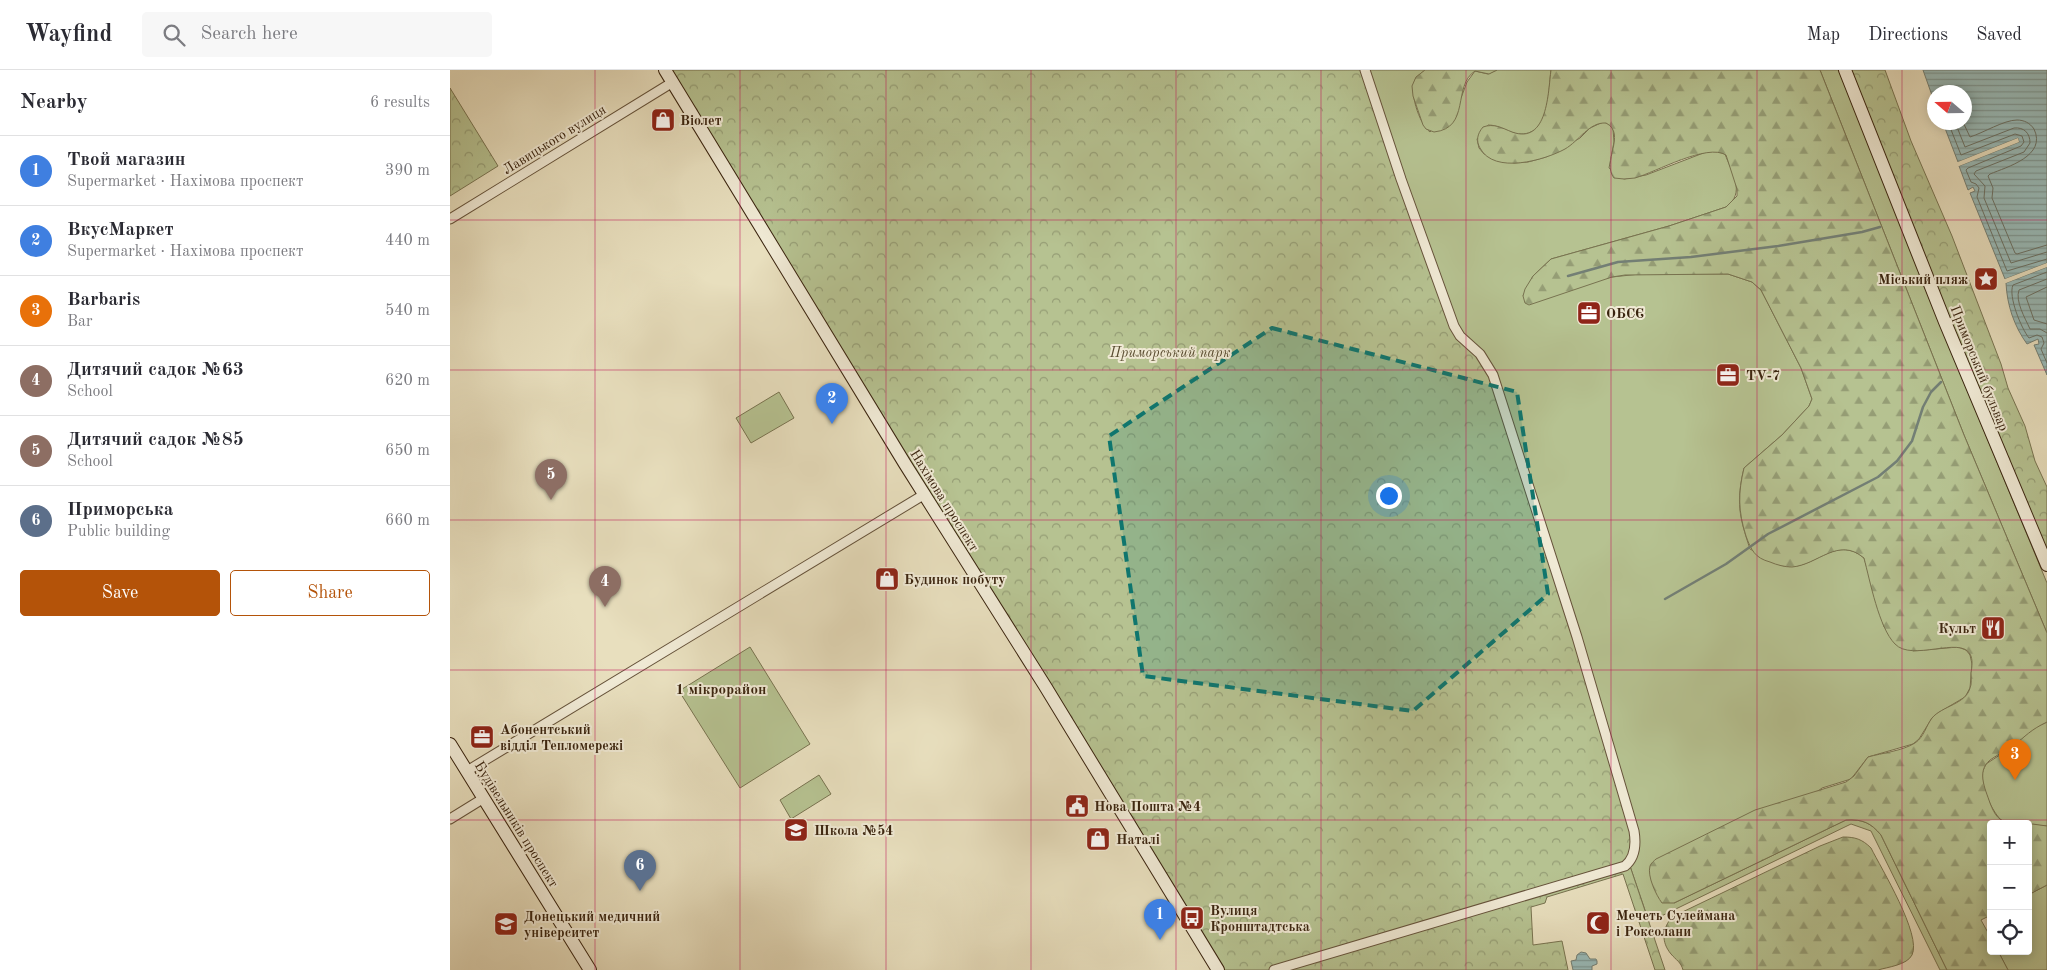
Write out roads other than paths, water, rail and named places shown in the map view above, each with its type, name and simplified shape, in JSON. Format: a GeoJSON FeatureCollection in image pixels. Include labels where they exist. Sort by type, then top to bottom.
{"type":"FeatureCollection","features":[{"type":"Feature","properties":{"kind":"main road","name":"Нахімова проспект"},"geometry":{"type":"LineString","coordinates":[[665,70],[905,464],[1218,970]]}},
{"type":"Feature","properties":{"kind":"main road","name":"Приморський бульвар"},"geometry":{"type":"LineString","coordinates":[[1845,70],[1944,322],[2047,565]]}},
{"type":"Feature","properties":{"kind":"main road","name":"Будівельників проспект"},"geometry":{"type":"LineString","coordinates":[[450,744],[590,970]]}},
{"type":"Feature","properties":{"kind":"street"},"geometry":{"type":"LineString","coordinates":[[1274,970],[1626,866],[1635,850],[1634,831],[1580,646],[1493,376],[1480,354],[1460,336],[1454,326],[1401,179],[1365,70]]}},
{"type":"Feature","properties":{"kind":"street","name":"Лавицького вулиця"},"geometry":{"type":"LineString","coordinates":[[450,220],[673,82]]}},
{"type":"Feature","properties":{"kind":"street"},"geometry":{"type":"LineString","coordinates":[[466,771],[925,494]]}},
{"type":"Feature","properties":{"kind":"street"},"geometry":{"type":"LineString","coordinates":[[450,819],[484,798]]}},
{"type":"Feature","properties":{"kind":"water"},"geometry":{"type":"Polygon","coordinates":[[[1923,70],[2047,70],[2047,263],[2005,279],[1970,193],[1975,191],[1973,187],[1968,190],[1959,166],[2019,142],[2018,138],[1958,162],[1946,130],[1972,130],[1972,85],[1928,85],[1923,70]]]}},
{"type":"Feature","properties":{"kind":"water"},"geometry":{"type":"Polygon","coordinates":[[[2047,267],[2047,375],[2034,345],[2039,344],[2038,339],[2027,344],[2015,323],[2008,299],[2006,283],[2047,267]]]}},
{"type":"Feature","properties":{"kind":"water"},"geometry":{"type":"Polygon","coordinates":[[[1581,952],[1586,953],[1590,959],[1596,959],[1597,964],[1592,966],[1592,970],[1573,970],[1571,961],[1576,960],[1577,955],[1581,952]]]}},
{"type":"Feature","properties":{"kind":"waterway"},"geometry":{"type":"LineString","coordinates":[[1568,276],[1618,262],[1691,257],[1778,246],[1862,232],[1880,227]]}},
{"type":"Feature","properties":{"kind":"waterway"},"geometry":{"type":"LineString","coordinates":[[1665,599],[1726,564],[1768,534],[1878,477],[1897,461],[1912,441],[1923,407],[1931,392],[1941,382]]}},
{"type":"Feature","properties":{"kind":"place","name":"Віолет"},"geometry":{"type":"Point","coordinates":[663,120]}},
{"type":"Feature","properties":{"kind":"place","name":"Міський пляж"},"geometry":{"type":"Point","coordinates":[1986,279]}},
{"type":"Feature","properties":{"kind":"place","name":"ОБСЄ"},"geometry":{"type":"Point","coordinates":[1589,313]}},
{"type":"Feature","properties":{"kind":"place","name":"TV-7"},"geometry":{"type":"Point","coordinates":[1728,375]}},
{"type":"Feature","properties":{"kind":"place","name":"ВкусМаркет"},"geometry":{"type":"Point","coordinates":[832,424]}},
{"type":"Feature","properties":{"kind":"place","name":"Дитячий садок №85"},"geometry":{"type":"Point","coordinates":[551,500]}},
{"type":"Feature","properties":{"kind":"place","name":"Будинок побуту"},"geometry":{"type":"Point","coordinates":[887,579]}},
{"type":"Feature","properties":{"kind":"place","name":"Дитячий садок №63"},"geometry":{"type":"Point","coordinates":[605,607]}},
{"type":"Feature","properties":{"kind":"place","name":"Культ"},"geometry":{"type":"Point","coordinates":[1993,628]}},
{"type":"Feature","properties":{"kind":"place","name":"Абонентський відділ Тепломережі"},"geometry":{"type":"Point","coordinates":[482,737]}},
{"type":"Feature","properties":{"kind":"place","name":"Barbaris"},"geometry":{"type":"Point","coordinates":[2015,780]}},
{"type":"Feature","properties":{"kind":"place","name":"Нова Пошта №4"},"geometry":{"type":"Point","coordinates":[1077,806]}},
{"type":"Feature","properties":{"kind":"place","name":"Школа №54"},"geometry":{"type":"Point","coordinates":[796,830]}},
{"type":"Feature","properties":{"kind":"place","name":"Наталі"},"geometry":{"type":"Point","coordinates":[1098,839]}},
{"type":"Feature","properties":{"kind":"place","name":"Приморська"},"geometry":{"type":"Point","coordinates":[640,891]}},
{"type":"Feature","properties":{"kind":"place","name":"Вулиця Кронштадтська"},"geometry":{"type":"Point","coordinates":[1192,918]}},
{"type":"Feature","properties":{"kind":"place","name":"Мечеть Сулеймана і Роксолани"},"geometry":{"type":"Point","coordinates":[1598,923]}},
{"type":"Feature","properties":{"kind":"place","name":"Донецький медичний університет"},"geometry":{"type":"Point","coordinates":[506,924]}},
{"type":"Feature","properties":{"kind":"place","name":"Твой магазин"},"geometry":{"type":"Point","coordinates":[1160,940]}},
{"type":"Feature","properties":{"kind":"district","name":"1 мікрорайон"},"geometry":{"type":"Point","coordinates":[721,689]}},
{"type":"Feature","properties":{"kind":"park label","name":"Приморський парк"},"geometry":{"type":"Point","coordinates":[1170,352]}}]}
